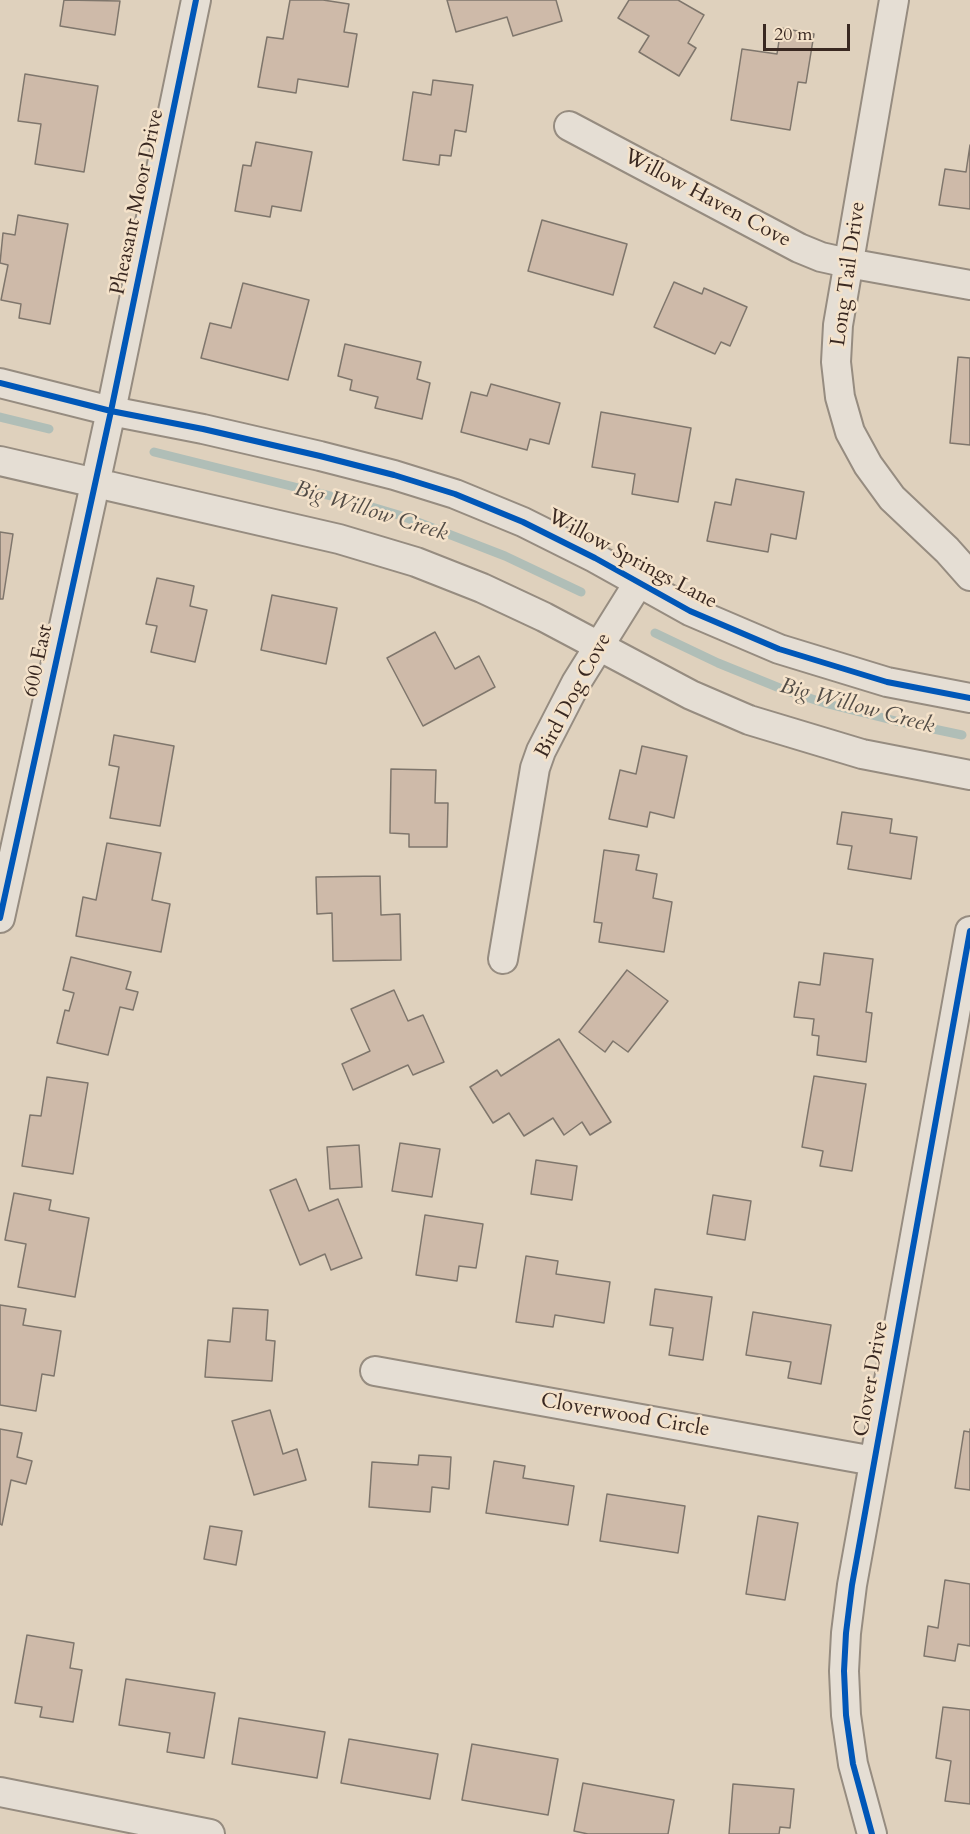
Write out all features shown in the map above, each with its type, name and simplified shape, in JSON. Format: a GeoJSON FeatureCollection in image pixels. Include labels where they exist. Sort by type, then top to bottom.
{"type":"FeatureCollection","features":[{"type":"Feature","properties":{"kind":"street","name":"Pheasant Moor Drive"},"geometry":{"type":"LineString","coordinates":[[111,411],[196,0]]}},
{"type":"Feature","properties":{"kind":"street","name":"Long Tail Drive"},"geometry":{"type":"LineString","coordinates":[[894,0],[838,325],[836,362],[840,397],[850,432],[868,465],[892,498],[947,550],[970,576]]}},
{"type":"Feature","properties":{"kind":"street","name":"Willow Haven Cove"},"geometry":{"type":"LineString","coordinates":[[569,126],[774,236],[821,256],[970,285]]}},
{"type":"Feature","properties":{"kind":"street","name":"Willow Springs Lane"},"geometry":{"type":"LineString","coordinates":[[0,383],[111,411],[320,456],[455,494],[524,522],[690,611],[779,649],[888,682],[970,698]]}},
{"type":"Feature","properties":{"kind":"street","name":"600 East"},"geometry":{"type":"LineString","coordinates":[[0,918],[111,411]]}},
{"type":"Feature","properties":{"kind":"street"},"geometry":{"type":"LineString","coordinates":[[0,461],[339,539],[417,562],[482,588],[692,695],[749,720],[862,754],[970,775]]}},
{"type":"Feature","properties":{"kind":"street","name":"Bird Dog Cove"},"geometry":{"type":"LineString","coordinates":[[503,960],[535,768],[548,735],[576,683],[639,582]]}},
{"type":"Feature","properties":{"kind":"street","name":"Clover Drive"},"geometry":{"type":"LineString","coordinates":[[872,1834],[853,1764],[846,1715],[844,1671],[852,1585],[970,931]]}},
{"type":"Feature","properties":{"kind":"street","name":"Cloverwood Circle"},"geometry":{"type":"LineString","coordinates":[[375,1371],[874,1461]]}},
{"type":"Feature","properties":{"kind":"street"},"geometry":{"type":"LineString","coordinates":[[0,1792],[210,1834]]}},
{"type":"Feature","properties":{"kind":"building"},"geometry":{"type":"Polygon","coordinates":[[[64,0],[120,1],[115,35],[60,26],[64,0]]]}},
{"type":"Feature","properties":{"kind":"building"},"geometry":{"type":"Polygon","coordinates":[[[290,0],[323,0],[349,4],[344,32],[357,34],[348,87],[298,79],[296,93],[258,87],[267,37],[283,39],[290,0]]]}},
{"type":"Feature","properties":{"kind":"building"},"geometry":{"type":"Polygon","coordinates":[[[447,0],[556,0],[562,21],[513,36],[507,17],[456,32],[447,0]]]}},
{"type":"Feature","properties":{"kind":"building"},"geometry":{"type":"Polygon","coordinates":[[[629,0],[678,0],[704,15],[688,43],[696,48],[679,76],[639,52],[649,36],[618,18],[629,0]]]}},
{"type":"Feature","properties":{"kind":"building"},"geometry":{"type":"Polygon","coordinates":[[[781,28],[814,34],[806,83],[798,82],[790,130],[731,120],[742,49],[777,54],[781,28]]]}},
{"type":"Feature","properties":{"kind":"building"},"geometry":{"type":"Polygon","coordinates":[[[25,74],[98,86],[84,172],[35,164],[41,124],[18,121],[25,74]]]}},
{"type":"Feature","properties":{"kind":"building"},"geometry":{"type":"Polygon","coordinates":[[[433,80],[473,85],[466,132],[455,130],[451,156],[440,155],[439,165],[403,160],[413,92],[431,95],[433,80]]]}},
{"type":"Feature","properties":{"kind":"building"},"geometry":{"type":"Polygon","coordinates":[[[256,142],[312,152],[301,211],[272,206],[270,217],[235,211],[243,165],[251,166],[256,142]]]}},
{"type":"Feature","properties":{"kind":"building"},"geometry":{"type":"Polygon","coordinates":[[[970,145],[970,209],[939,205],[945,169],[966,172],[970,145]]]}},
{"type":"Feature","properties":{"kind":"building"},"geometry":{"type":"Polygon","coordinates":[[[18,215],[68,224],[50,324],[19,318],[21,304],[1,300],[8,265],[0,263],[3,233],[15,235],[18,215]]]}},
{"type":"Feature","properties":{"kind":"building"},"geometry":{"type":"Polygon","coordinates":[[[542,220],[627,244],[613,295],[528,271],[542,220]]]}},
{"type":"Feature","properties":{"kind":"building"},"geometry":{"type":"Polygon","coordinates":[[[674,282],[702,294],[704,288],[747,307],[730,346],[721,342],[715,354],[654,327],[674,282]]]}},
{"type":"Feature","properties":{"kind":"building"},"geometry":{"type":"Polygon","coordinates":[[[243,283],[309,300],[288,380],[201,358],[210,323],[231,328],[243,283]]]}},
{"type":"Feature","properties":{"kind":"building"},"geometry":{"type":"Polygon","coordinates":[[[345,344],[421,362],[417,379],[430,383],[422,419],[375,408],[378,397],[350,390],[352,380],[338,376],[345,344]]]}},
{"type":"Feature","properties":{"kind":"building"},"geometry":{"type":"Polygon","coordinates":[[[958,357],[970,358],[970,445],[950,443],[958,357]]]}},
{"type":"Feature","properties":{"kind":"building"},"geometry":{"type":"Polygon","coordinates":[[[491,384],[560,403],[549,444],[530,439],[527,450],[461,432],[471,392],[487,396],[491,384]]]}},
{"type":"Feature","properties":{"kind":"building"},"geometry":{"type":"Polygon","coordinates":[[[601,412],[691,428],[678,502],[632,494],[635,474],[592,467],[601,412]]]}},
{"type":"Feature","properties":{"kind":"building"},"geometry":{"type":"Polygon","coordinates":[[[736,479],[804,492],[796,539],[771,534],[768,552],[707,541],[715,502],[731,505],[736,479]]]}},
{"type":"Feature","properties":{"kind":"building"},"geometry":{"type":"Polygon","coordinates":[[[0,532],[13,534],[3,599],[0,599],[0,532]]]}},
{"type":"Feature","properties":{"kind":"building"},"geometry":{"type":"Polygon","coordinates":[[[157,578],[194,586],[190,606],[207,610],[195,662],[151,652],[157,626],[146,624],[157,578]]]}},
{"type":"Feature","properties":{"kind":"building"},"geometry":{"type":"Polygon","coordinates":[[[272,595],[337,608],[326,664],[261,650],[272,595]]]}},
{"type":"Feature","properties":{"kind":"building"},"geometry":{"type":"Polygon","coordinates":[[[435,632],[455,669],[479,656],[495,687],[423,726],[387,658],[435,632]]]}},
{"type":"Feature","properties":{"kind":"building"},"geometry":{"type":"Polygon","coordinates":[[[114,735],[174,746],[160,826],[110,818],[119,767],[109,765],[114,735]]]}},
{"type":"Feature","properties":{"kind":"building"},"geometry":{"type":"Polygon","coordinates":[[[642,746],[687,756],[674,818],[650,812],[647,827],[609,819],[620,770],[636,774],[642,746]]]}},
{"type":"Feature","properties":{"kind":"building"},"geometry":{"type":"Polygon","coordinates":[[[391,769],[436,770],[435,803],[448,803],[447,847],[409,847],[409,834],[390,833],[391,769]]]}},
{"type":"Feature","properties":{"kind":"building"},"geometry":{"type":"Polygon","coordinates":[[[842,812],[892,819],[890,833],[917,837],[911,879],[848,869],[852,846],[837,844],[842,812]]]}},
{"type":"Feature","properties":{"kind":"building"},"geometry":{"type":"Polygon","coordinates":[[[107,843],[161,853],[152,900],[170,904],[161,952],[76,936],[83,897],[96,900],[107,843]]]}},
{"type":"Feature","properties":{"kind":"building"},"geometry":{"type":"Polygon","coordinates":[[[604,850],[639,855],[636,870],[657,874],[653,898],[672,902],[664,952],[599,942],[602,923],[594,922],[604,850]]]}},
{"type":"Feature","properties":{"kind":"building"},"geometry":{"type":"Polygon","coordinates":[[[380,876],[381,915],[400,914],[401,960],[333,961],[332,913],[317,914],[316,877],[380,876]]]}},
{"type":"Feature","properties":{"kind":"building"},"geometry":{"type":"Polygon","coordinates":[[[824,953],[873,959],[866,1012],[872,1013],[866,1062],[817,1055],[819,1036],[812,1035],[814,1019],[794,1017],[799,982],[820,985],[824,953]]]}},
{"type":"Feature","properties":{"kind":"building"},"geometry":{"type":"Polygon","coordinates":[[[71,957],[131,972],[126,989],[138,992],[133,1010],[120,1007],[108,1055],[57,1043],[65,1010],[69,1011],[74,993],[63,990],[71,957]]]}},
{"type":"Feature","properties":{"kind":"building"},"geometry":{"type":"Polygon","coordinates":[[[627,970],[668,1001],[628,1052],[613,1041],[605,1052],[579,1032],[627,970]]]}},
{"type":"Feature","properties":{"kind":"building"},"geometry":{"type":"Polygon","coordinates":[[[394,990],[408,1021],[423,1015],[444,1062],[413,1075],[408,1065],[353,1090],[342,1064],[370,1051],[351,1009],[394,990]]]}},
{"type":"Feature","properties":{"kind":"building"},"geometry":{"type":"Polygon","coordinates":[[[559,1039],[611,1122],[590,1135],[582,1122],[564,1135],[553,1118],[524,1136],[509,1113],[493,1123],[470,1087],[497,1070],[501,1076],[559,1039]]]}},
{"type":"Feature","properties":{"kind":"building"},"geometry":{"type":"Polygon","coordinates":[[[814,1076],[866,1084],[852,1171],[820,1166],[823,1151],[802,1147],[814,1076]]]}},
{"type":"Feature","properties":{"kind":"building"},"geometry":{"type":"Polygon","coordinates":[[[47,1077],[88,1083],[73,1174],[22,1166],[30,1115],[41,1116],[47,1077]]]}},
{"type":"Feature","properties":{"kind":"building"},"geometry":{"type":"Polygon","coordinates":[[[400,1143],[440,1149],[432,1197],[392,1191],[400,1143]]]}},
{"type":"Feature","properties":{"kind":"building"},"geometry":{"type":"Polygon","coordinates":[[[359,1145],[362,1187],[330,1189],[327,1147],[359,1145]]]}},
{"type":"Feature","properties":{"kind":"building"},"geometry":{"type":"Polygon","coordinates":[[[536,1160],[577,1166],[572,1200],[531,1194],[536,1160]]]}},
{"type":"Feature","properties":{"kind":"building"},"geometry":{"type":"Polygon","coordinates":[[[296,1179],[309,1211],[338,1199],[362,1258],[331,1270],[325,1254],[300,1265],[270,1190],[296,1179]]]}},
{"type":"Feature","properties":{"kind":"building"},"geometry":{"type":"Polygon","coordinates":[[[14,1193],[51,1200],[49,1210],[89,1218],[75,1297],[18,1287],[26,1244],[5,1240],[14,1193]]]}},
{"type":"Feature","properties":{"kind":"building"},"geometry":{"type":"Polygon","coordinates":[[[713,1195],[751,1201],[745,1240],[707,1234],[713,1195]]]}},
{"type":"Feature","properties":{"kind":"building"},"geometry":{"type":"Polygon","coordinates":[[[425,1215],[483,1224],[476,1268],[459,1266],[457,1281],[416,1275],[425,1215]]]}},
{"type":"Feature","properties":{"kind":"building"},"geometry":{"type":"Polygon","coordinates":[[[526,1256],[558,1261],[556,1274],[610,1282],[604,1323],[555,1315],[553,1327],[516,1322],[526,1256]]]}},
{"type":"Feature","properties":{"kind":"building"},"geometry":{"type":"Polygon","coordinates":[[[655,1289],[712,1297],[703,1360],[669,1355],[673,1328],[650,1325],[655,1289]]]}},
{"type":"Feature","properties":{"kind":"building"},"geometry":{"type":"Polygon","coordinates":[[[0,1305],[26,1309],[23,1325],[61,1331],[54,1376],[42,1374],[36,1411],[0,1405],[0,1305]]]}},
{"type":"Feature","properties":{"kind":"building"},"geometry":{"type":"Polygon","coordinates":[[[233,1308],[268,1310],[266,1340],[275,1341],[272,1381],[205,1377],[208,1340],[230,1342],[233,1308]]]}},
{"type":"Feature","properties":{"kind":"building"},"geometry":{"type":"Polygon","coordinates":[[[753,1312],[831,1325],[821,1384],[788,1378],[791,1362],[746,1355],[753,1312]]]}},
{"type":"Feature","properties":{"kind":"building"},"geometry":{"type":"Polygon","coordinates":[[[270,1410],[283,1454],[297,1449],[306,1480],[254,1495],[232,1421],[270,1410]]]}},
{"type":"Feature","properties":{"kind":"building"},"geometry":{"type":"Polygon","coordinates":[[[0,1429],[22,1433],[17,1457],[32,1461],[26,1484],[11,1480],[2,1525],[0,1524],[0,1429]]]}},
{"type":"Feature","properties":{"kind":"building"},"geometry":{"type":"Polygon","coordinates":[[[964,1431],[970,1432],[970,1490],[955,1488],[964,1431]]]}},
{"type":"Feature","properties":{"kind":"building"},"geometry":{"type":"Polygon","coordinates":[[[419,1455],[451,1457],[449,1489],[432,1487],[430,1512],[369,1507],[372,1462],[418,1465],[419,1455]]]}},
{"type":"Feature","properties":{"kind":"building"},"geometry":{"type":"Polygon","coordinates":[[[494,1461],[525,1466],[523,1478],[574,1486],[568,1525],[486,1513],[494,1461]]]}},
{"type":"Feature","properties":{"kind":"building"},"geometry":{"type":"Polygon","coordinates":[[[607,1494],[685,1506],[678,1553],[600,1541],[607,1494]]]}},
{"type":"Feature","properties":{"kind":"building"},"geometry":{"type":"Polygon","coordinates":[[[758,1516],[798,1523],[785,1600],[746,1594],[758,1516]]]}},
{"type":"Feature","properties":{"kind":"building"},"geometry":{"type":"Polygon","coordinates":[[[210,1526],[242,1531],[236,1565],[204,1559],[210,1526]]]}},
{"type":"Feature","properties":{"kind":"building"},"geometry":{"type":"Polygon","coordinates":[[[945,1580],[970,1584],[970,1646],[958,1644],[955,1661],[924,1656],[928,1626],[938,1628],[945,1580]]]}},
{"type":"Feature","properties":{"kind":"building"},"geometry":{"type":"Polygon","coordinates":[[[27,1635],[74,1643],[70,1668],[82,1670],[73,1722],[40,1717],[42,1707],[15,1703],[27,1635]]]}},
{"type":"Feature","properties":{"kind":"building"},"geometry":{"type":"Polygon","coordinates":[[[126,1679],[215,1693],[204,1758],[167,1752],[170,1733],[119,1725],[126,1679]]]}},
{"type":"Feature","properties":{"kind":"building"},"geometry":{"type":"Polygon","coordinates":[[[943,1707],[970,1710],[970,1804],[945,1801],[951,1761],[936,1758],[943,1707]]]}},
{"type":"Feature","properties":{"kind":"building"},"geometry":{"type":"Polygon","coordinates":[[[239,1718],[325,1732],[317,1778],[232,1764],[239,1718]]]}},
{"type":"Feature","properties":{"kind":"building"},"geometry":{"type":"Polygon","coordinates":[[[349,1739],[438,1754],[430,1799],[341,1783],[349,1739]]]}},
{"type":"Feature","properties":{"kind":"building"},"geometry":{"type":"Polygon","coordinates":[[[472,1744],[558,1759],[548,1815],[462,1800],[472,1744]]]}},
{"type":"Feature","properties":{"kind":"building"},"geometry":{"type":"Polygon","coordinates":[[[583,1783],[674,1800],[668,1834],[588,1834],[574,1831],[583,1783]]]}},
{"type":"Feature","properties":{"kind":"building"},"geometry":{"type":"Polygon","coordinates":[[[733,1784],[794,1789],[790,1828],[780,1827],[779,1834],[729,1834],[733,1784]]]}},
{"type":"Feature","properties":{"kind":"waterway","name":"Big Willow Creek"},"geometry":{"type":"LineString","coordinates":[[0,417],[49,429]]}},
{"type":"Feature","properties":{"kind":"waterway","name":"Big Willow Creek"},"geometry":{"type":"LineString","coordinates":[[154,452],[355,502],[402,516],[505,556],[581,592]]}},
{"type":"Feature","properties":{"kind":"waterway","name":"Big Willow Creek"},"geometry":{"type":"LineString","coordinates":[[655,633],[718,663],[787,691],[828,704],[962,735]]}},
{"type":"Feature","properties":{"kind":"cycle path"},"geometry":{"type":"LineString","coordinates":[[0,918],[111,411],[196,0]]}},
{"type":"Feature","properties":{"kind":"cycle path"},"geometry":{"type":"LineString","coordinates":[[0,383],[111,411],[320,456],[455,494],[523,522],[595,558],[690,611],[779,649],[887,682],[970,698]]}},
{"type":"Feature","properties":{"kind":"cycle path"},"geometry":{"type":"LineString","coordinates":[[872,1834],[853,1764],[846,1715],[844,1671],[846,1633],[852,1585],[970,931]]}}]}
